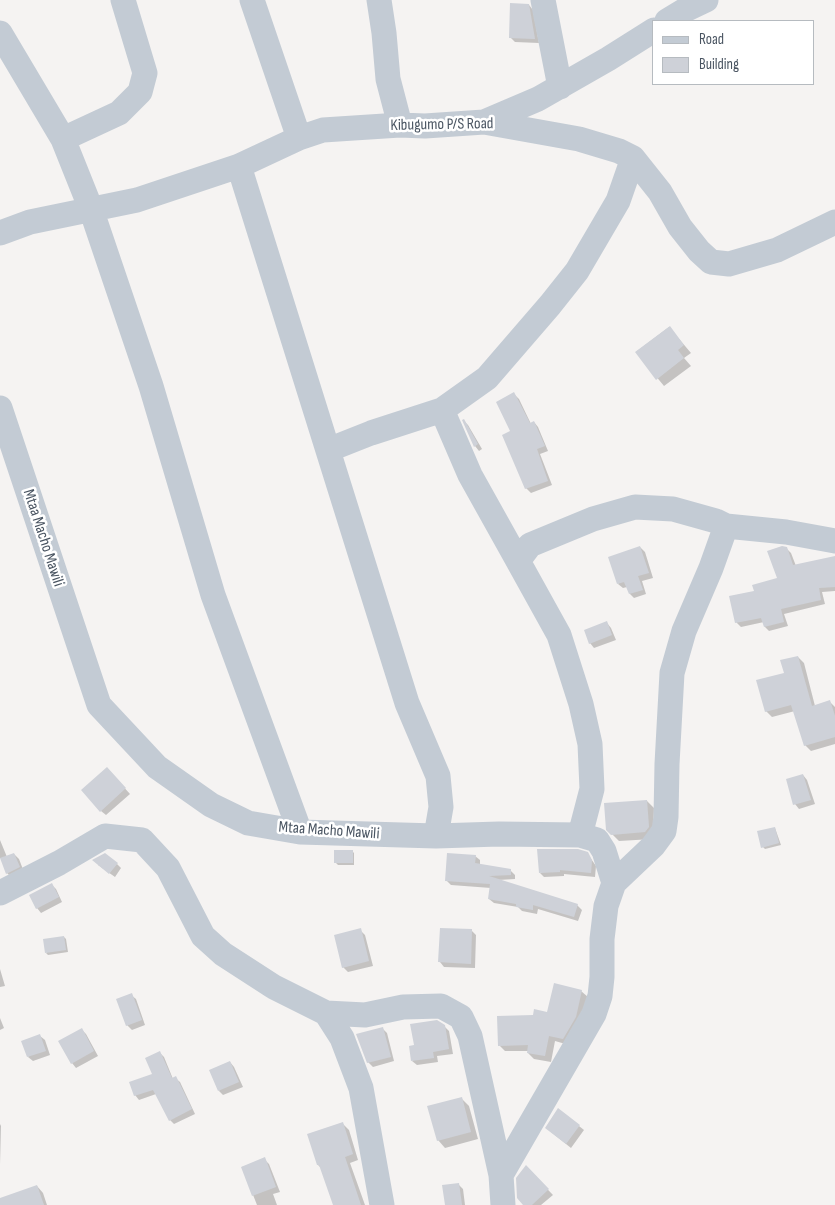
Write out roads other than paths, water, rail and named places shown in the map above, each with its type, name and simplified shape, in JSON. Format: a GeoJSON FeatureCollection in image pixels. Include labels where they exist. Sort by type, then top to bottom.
{"type":"FeatureCollection","features":[{"type":"Feature","properties":{"kind":"street"},"geometry":{"type":"LineString","coordinates":[[63,139],[119,113],[140,92],[145,73],[123,0]]}},
{"type":"Feature","properties":{"kind":"street"},"geometry":{"type":"LineString","coordinates":[[252,0],[299,138]]}},
{"type":"Feature","properties":{"kind":"street"},"geometry":{"type":"LineString","coordinates":[[379,0],[388,78],[400,125]]}},
{"type":"Feature","properties":{"kind":"street"},"geometry":{"type":"LineString","coordinates":[[543,0],[560,86]]}},
{"type":"Feature","properties":{"kind":"street"},"geometry":{"type":"LineString","coordinates":[[484,122],[538,99],[652,31]]}},
{"type":"Feature","properties":{"kind":"street"},"geometry":{"type":"LineString","coordinates":[[0,33],[63,139],[91,209],[145,368],[213,595],[300,832]]}},
{"type":"Feature","properties":{"kind":"street","name":"Kibugumo P/S Road"},"geometry":{"type":"LineString","coordinates":[[0,233],[30,222],[137,200],[239,166],[299,138],[323,130],[484,122],[579,139],[619,151],[633,158],[660,192],[680,227],[699,251],[711,262],[729,264],[777,250],[835,222]]}},
{"type":"Feature","properties":{"kind":"street"},"geometry":{"type":"LineString","coordinates":[[328,450],[371,433],[442,410],[487,378],[577,271],[618,202],[633,158]]}},
{"type":"Feature","properties":{"kind":"street"},"geometry":{"type":"LineString","coordinates":[[239,166],[407,703],[438,776],[441,807],[436,836]]}},
{"type":"Feature","properties":{"kind":"street","name":"Mtaa Macho Mawili"},"geometry":{"type":"LineString","coordinates":[[0,408],[99,705],[157,767],[211,804],[248,823],[300,832],[436,836],[499,834],[580,835],[596,840],[604,850],[614,883]]}},
{"type":"Feature","properties":{"kind":"street"},"geometry":{"type":"LineString","coordinates":[[442,410],[470,475],[559,635],[581,704],[590,744],[592,789],[580,835]]}},
{"type":"Feature","properties":{"kind":"street"},"geometry":{"type":"LineString","coordinates":[[518,561],[530,545],[594,519],[635,507],[673,509],[716,521],[726,526],[786,532],[835,541]]}},
{"type":"Feature","properties":{"kind":"street"},"geometry":{"type":"LineString","coordinates":[[501,1175],[594,1014],[600,996],[602,938],[606,906],[614,883],[653,846],[664,831],[672,673],[684,631],[711,568],[726,526]]}},
{"type":"Feature","properties":{"kind":"street"},"geometry":{"type":"LineString","coordinates":[[0,893],[59,863],[105,836],[142,840],[168,868],[203,936],[224,954],[274,987],[326,1012],[364,1015],[403,1007],[441,1006],[461,1018],[470,1036],[501,1175],[503,1205]]}},
{"type":"Feature","properties":{"kind":"street"},"geometry":{"type":"LineString","coordinates":[[326,1012],[342,1038],[361,1088],[382,1205]]}}]}
